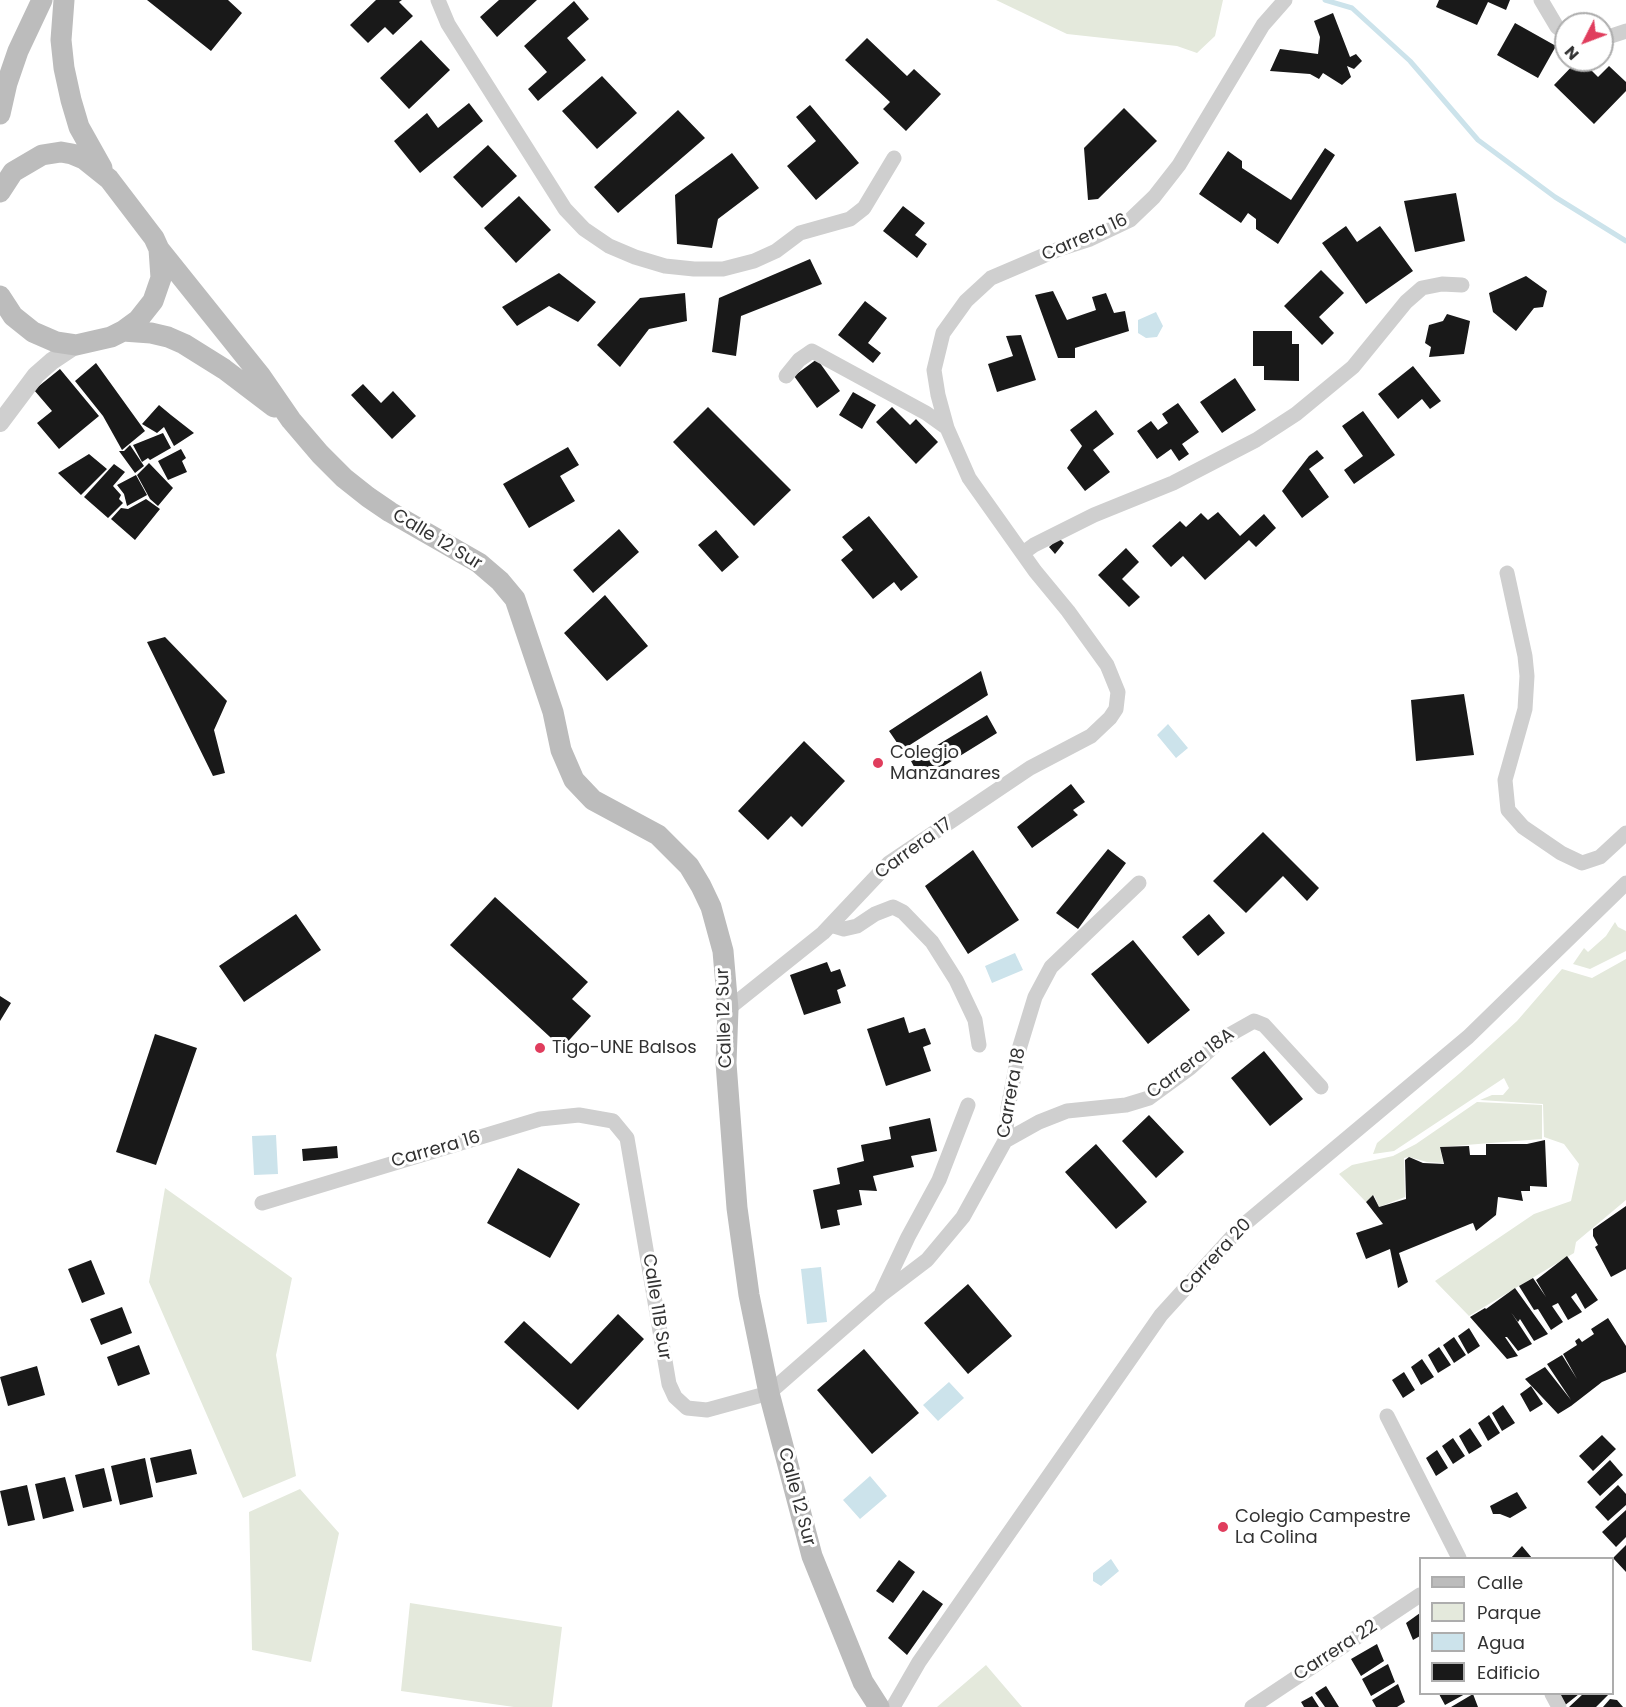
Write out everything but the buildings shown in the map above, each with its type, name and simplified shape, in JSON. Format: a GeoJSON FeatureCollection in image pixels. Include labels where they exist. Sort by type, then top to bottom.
{"type":"FeatureCollection","features":[{"type":"Feature","properties":{"kind":"main road"},"geometry":{"type":"LineString","coordinates":[[0,114],[18,51],[33,14],[42,0]]}},
{"type":"Feature","properties":{"kind":"main road"},"geometry":{"type":"LineString","coordinates":[[64,0],[61,40],[64,69],[71,100],[79,127],[109,179]]}},
{"type":"Feature","properties":{"kind":"main road"},"geometry":{"type":"LineString","coordinates":[[0,188],[22,165],[51,153],[72,154],[84,159],[109,179]]}},
{"type":"Feature","properties":{"kind":"main road","name":"Calle 12 Sur"},"geometry":{"type":"LineString","coordinates":[[109,179],[154,238],[159,249],[260,375],[291,420],[320,454],[368,497],[417,529],[479,563],[500,581],[515,599],[553,712],[561,750],[574,780],[593,800],[658,835],[689,866],[701,886],[711,907],[723,951],[728,1009],[726,1063],[737,1208],[749,1295],[769,1393],[812,1556],[863,1682],[879,1707]]}},
{"type":"Feature","properties":{"kind":"main road"},"geometry":{"type":"LineString","coordinates":[[0,296],[13,316],[33,332],[56,342],[76,345],[100,341],[123,331],[138,320],[155,296],[161,278],[159,249]]}},
{"type":"Feature","properties":{"kind":"main road","name":"Calle 12 Sur"},"geometry":{"type":"LineString","coordinates":[[123,331],[151,333],[184,344],[224,369],[291,420]]}},
{"type":"Feature","properties":{"kind":"street"},"geometry":{"type":"LineString","coordinates":[[438,0],[448,24],[565,209],[584,229],[609,246],[635,257],[665,266],[694,269],[723,269],[754,261],[776,252],[800,234],[850,219],[864,208],[894,158]]}},
{"type":"Feature","properties":{"kind":"street","name":"Carrera 16"},"geometry":{"type":"LineString","coordinates":[[947,428],[934,370],[943,333],[966,301],[992,278],[1059,249],[1090,239],[1130,220],[1154,197],[1179,165],[1263,25],[1286,0]]}},
{"type":"Feature","properties":{"kind":"street"},"geometry":{"type":"LineString","coordinates":[[1541,0],[1554,22]]}},
{"type":"Feature","properties":{"kind":"street"},"geometry":{"type":"LineString","coordinates":[[786,375],[799,360],[812,351],[926,413],[947,428],[969,478],[1023,553],[1034,544],[1094,515],[1173,483],[1256,440],[1296,414],[1353,367],[1406,302],[1422,288],[1442,284],[1462,285]]}},
{"type":"Feature","properties":{"kind":"street"},"geometry":{"type":"LineString","coordinates":[[0,423],[36,375],[76,345]]}},
{"type":"Feature","properties":{"kind":"street","name":"Carrera 17"},"geometry":{"type":"LineString","coordinates":[[728,1009],[831,925],[889,863],[1021,774],[1091,736],[1116,709],[1118,692],[1107,665],[1023,553]]}},
{"type":"Feature","properties":{"kind":"street"},"geometry":{"type":"LineString","coordinates":[[1507,573],[1525,656],[1527,676],[1525,709],[1505,780],[1508,810],[1522,827],[1561,853],[1582,863],[1600,857],[1626,833]]}},
{"type":"Feature","properties":{"kind":"street","name":"Carrera 18"},"geometry":{"type":"LineString","coordinates":[[769,1393],[881,1295],[927,1260],[963,1217],[1005,1142],[1008,1108],[1020,1046],[1035,997],[1051,967],[1139,882]]}},
{"type":"Feature","properties":{"kind":"street","name":"Carrera 20"},"geometry":{"type":"LineString","coordinates":[[892,1707],[919,1662],[1161,1315],[1241,1227],[1468,1037],[1626,883]]}},
{"type":"Feature","properties":{"kind":"street"},"geometry":{"type":"LineString","coordinates":[[831,925],[844,929],[857,926],[875,914],[893,907],[903,912],[932,942],[956,980],[975,1020],[979,1045]]}},
{"type":"Feature","properties":{"kind":"street","name":"Carrera 18A"},"geometry":{"type":"LineString","coordinates":[[1005,1142],[1039,1122],[1066,1111],[1126,1105],[1149,1098],[1190,1068],[1222,1039],[1243,1025],[1254,1021],[1264,1025],[1321,1087]]}},
{"type":"Feature","properties":{"kind":"street"},"geometry":{"type":"LineString","coordinates":[[881,1295],[908,1237],[939,1180],[968,1105]]}},
{"type":"Feature","properties":{"kind":"street","name":"Carrera 16"},"geometry":{"type":"LineString","coordinates":[[262,1203],[540,1119],[579,1115],[613,1120]]}},
{"type":"Feature","properties":{"kind":"street","name":"Calle 11B Sur"},"geometry":{"type":"LineString","coordinates":[[613,1120],[627,1138],[669,1384],[675,1397],[687,1408],[706,1410],[769,1393]]}},
{"type":"Feature","properties":{"kind":"street"},"geometry":{"type":"LineString","coordinates":[[1387,1416],[1458,1557]]}},
{"type":"Feature","properties":{"kind":"street","name":"Carrera 22"},"geometry":{"type":"LineString","coordinates":[[1252,1707],[1419,1596]]}},
{"type":"Feature","properties":{"kind":"green space"},"geometry":{"type":"Polygon","coordinates":[[[996,0],[1223,0],[1215,36],[1197,53],[1177,46],[1067,34],[996,0]]]}},
{"type":"Feature","properties":{"kind":"green space"},"geometry":{"type":"Polygon","coordinates":[[[1615,922],[1618,927],[1626,931],[1626,951],[1590,969],[1573,964],[1584,948],[1588,952],[1606,936],[1615,922]]]}},
{"type":"Feature","properties":{"kind":"green space"},"geometry":{"type":"Polygon","coordinates":[[[1626,959],[1626,1200],[1576,1242],[1574,1253],[1469,1316],[1435,1281],[1534,1214],[1571,1201],[1579,1164],[1564,1144],[1544,1137],[1543,1104],[1480,1100],[1492,1095],[1503,1095],[1509,1088],[1504,1078],[1394,1151],[1373,1154],[1377,1143],[1517,1021],[1562,969],[1592,978],[1626,959]]]}},
{"type":"Feature","properties":{"kind":"green space"},"geometry":{"type":"Polygon","coordinates":[[[1477,1102],[1542,1105],[1542,1139],[1440,1147],[1443,1163],[1404,1158],[1405,1197],[1379,1207],[1374,1195],[1366,1202],[1339,1174],[1352,1165],[1393,1156],[1416,1144],[1477,1102]]]}},
{"type":"Feature","properties":{"kind":"green space"},"geometry":{"type":"Polygon","coordinates":[[[165,1188],[292,1278],[276,1355],[296,1476],[243,1498],[149,1282],[165,1188]]]}},
{"type":"Feature","properties":{"kind":"green space"},"geometry":{"type":"Polygon","coordinates":[[[300,1489],[339,1533],[311,1662],[252,1650],[249,1512],[300,1489]]]}},
{"type":"Feature","properties":{"kind":"green space"},"geometry":{"type":"Polygon","coordinates":[[[410,1603],[562,1627],[552,1707],[514,1707],[401,1691],[410,1603]]]}},
{"type":"Feature","properties":{"kind":"green space"},"geometry":{"type":"Polygon","coordinates":[[[986,1665],[1022,1707],[937,1707],[986,1665]]]}},
{"type":"Feature","properties":{"kind":"water"},"geometry":{"type":"Polygon","coordinates":[[[1156,312],[1163,326],[1157,337],[1146,338],[1138,333],[1138,320],[1156,312]]]}},
{"type":"Feature","properties":{"kind":"water"},"geometry":{"type":"Polygon","coordinates":[[[1168,724],[1188,748],[1176,758],[1157,735],[1168,724]]]}},
{"type":"Feature","properties":{"kind":"water"},"geometry":{"type":"Polygon","coordinates":[[[1015,953],[1023,970],[992,983],[985,966],[1015,953]]]}},
{"type":"Feature","properties":{"kind":"water"},"geometry":{"type":"Polygon","coordinates":[[[276,1135],[278,1174],[254,1175],[252,1136],[276,1135]]]}},
{"type":"Feature","properties":{"kind":"water"},"geometry":{"type":"Polygon","coordinates":[[[821,1267],[827,1322],[807,1324],[801,1269],[821,1267]]]}},
{"type":"Feature","properties":{"kind":"water"},"geometry":{"type":"Polygon","coordinates":[[[949,1382],[964,1398],[938,1421],[923,1405],[949,1382]]]}},
{"type":"Feature","properties":{"kind":"water"},"geometry":{"type":"Polygon","coordinates":[[[870,1476],[887,1496],[860,1519],[843,1500],[870,1476]]]}},
{"type":"Feature","properties":{"kind":"water"},"geometry":{"type":"Polygon","coordinates":[[[1111,1559],[1119,1571],[1101,1586],[1093,1581],[1093,1573],[1111,1559]]]}},
{"type":"Feature","properties":{"kind":"waterway"},"geometry":{"type":"LineString","coordinates":[[1325,0],[1352,8],[1410,61],[1478,140],[1555,197],[1626,241]]}},
{"type":"Feature","properties":{"kind":"place","name":"Colegio Manzanares"},"geometry":{"type":"Point","coordinates":[878,763]}},
{"type":"Feature","properties":{"kind":"place","name":"Tigo-UNE Balsos"},"geometry":{"type":"Point","coordinates":[540,1048]}},
{"type":"Feature","properties":{"kind":"place","name":"Colegio Campestre La Colina"},"geometry":{"type":"Point","coordinates":[1223,1527]}}]}
